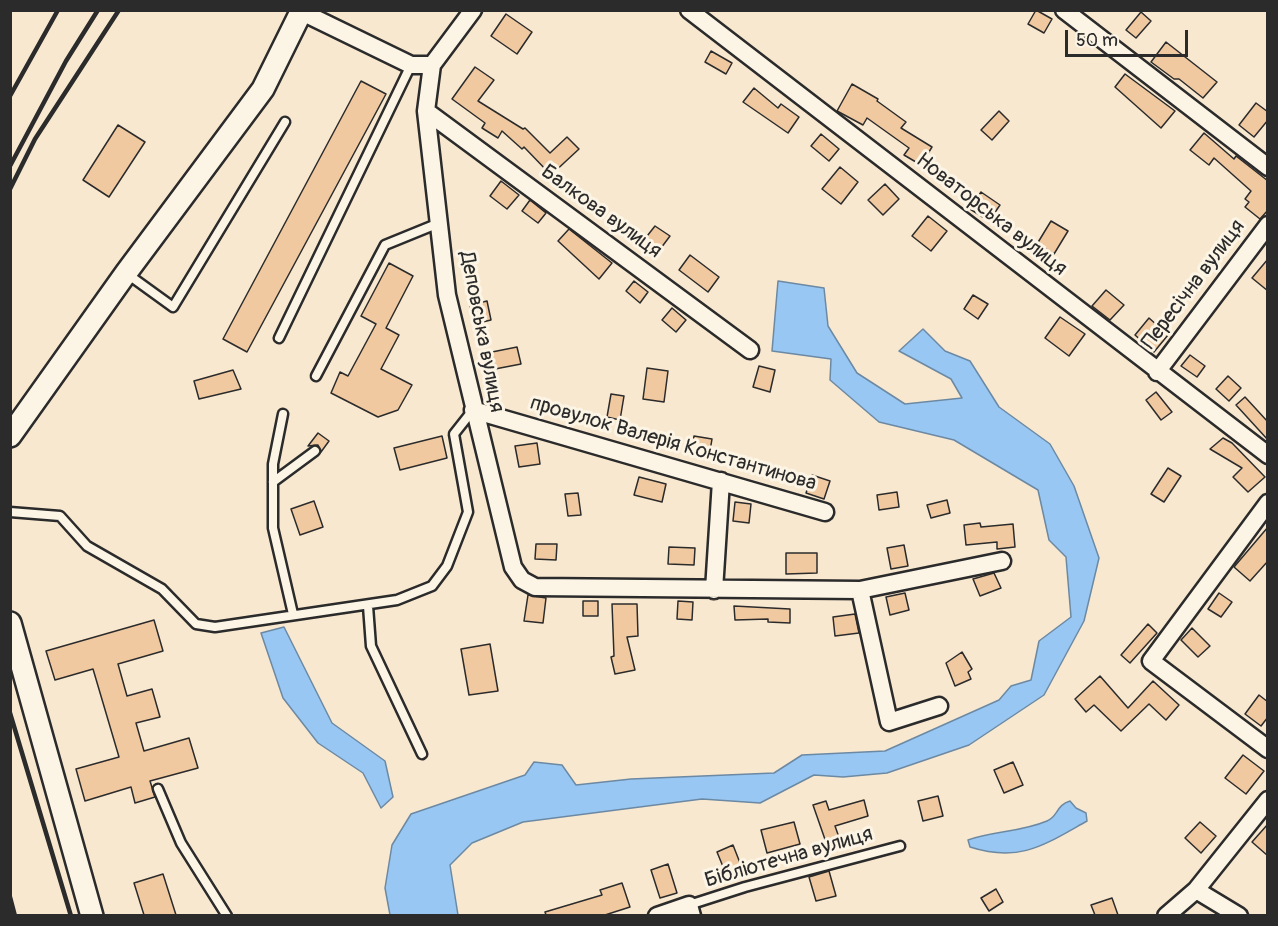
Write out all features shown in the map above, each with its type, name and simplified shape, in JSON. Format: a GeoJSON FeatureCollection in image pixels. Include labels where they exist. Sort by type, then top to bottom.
{"type":"FeatureCollection","features":[{"type":"Feature","properties":{"kind":"street","name":"Деповська вулиця"},"geometry":{"type":"LineString","coordinates":[[473,10],[432,65],[426,111],[447,295],[473,410],[513,567],[522,579],[536,587],[714,590]]}},
{"type":"Feature","properties":{"kind":"street","name":"Новаторська вулиця"},"geometry":{"type":"LineString","coordinates":[[689,10],[1157,372],[1268,455]]}},
{"type":"Feature","properties":{"kind":"street"},"geometry":{"type":"LineString","coordinates":[[1064,10],[1268,167]]}},
{"type":"Feature","properties":{"kind":"street"},"geometry":{"type":"LineString","coordinates":[[10,436],[126,273],[264,89],[302,11],[411,64],[432,65]]}},
{"type":"Feature","properties":{"kind":"street","name":"Балкова вулиця"},"geometry":{"type":"LineString","coordinates":[[426,111],[750,350]]}},
{"type":"Feature","properties":{"kind":"street","name":"Пересічна вулиця"},"geometry":{"type":"LineString","coordinates":[[1157,372],[1268,225]]}},
{"type":"Feature","properties":{"kind":"street","name":"провулок Валерія Константинова"},"geometry":{"type":"LineString","coordinates":[[473,410],[825,512]]}},
{"type":"Feature","properties":{"kind":"street"},"geometry":{"type":"LineString","coordinates":[[721,481],[714,590],[860,590],[1002,561]]}},
{"type":"Feature","properties":{"kind":"street"},"geometry":{"type":"LineString","coordinates":[[1268,503],[1151,662],[1268,749]]}},
{"type":"Feature","properties":{"kind":"street"},"geometry":{"type":"LineString","coordinates":[[860,590],[890,722],[939,706]]}},
{"type":"Feature","properties":{"kind":"street"},"geometry":{"type":"LineString","coordinates":[[10,623],[92,915]]}},
{"type":"Feature","properties":{"kind":"street"},"geometry":{"type":"LineString","coordinates":[[1166,915],[1196,890],[1268,800]]}},
{"type":"Feature","properties":{"kind":"street"},"geometry":{"type":"LineString","coordinates":[[1196,890],[1239,915]]}},
{"type":"Feature","properties":{"kind":"street"},"geometry":{"type":"LineString","coordinates":[[657,915],[691,910]]}},
{"type":"Feature","properties":{"kind":"lane"},"geometry":{"type":"LineString","coordinates":[[279,338],[411,64]]}},
{"type":"Feature","properties":{"kind":"lane"},"geometry":{"type":"LineString","coordinates":[[126,273],[173,307],[285,122]]}},
{"type":"Feature","properties":{"kind":"lane"},"geometry":{"type":"LineString","coordinates":[[316,376],[385,245],[439,223]]}},
{"type":"Feature","properties":{"kind":"lane"},"geometry":{"type":"LineString","coordinates":[[10,512],[60,516],[87,546],[162,589],[196,624],[215,627],[397,600],[432,586],[447,566],[468,512],[454,434],[473,410]]}},
{"type":"Feature","properties":{"kind":"lane"},"geometry":{"type":"LineString","coordinates":[[284,414],[273,464],[273,528],[293,614]]}},
{"type":"Feature","properties":{"kind":"lane"},"geometry":{"type":"LineString","coordinates":[[273,482],[315,451]]}},
{"type":"Feature","properties":{"kind":"lane"},"geometry":{"type":"LineString","coordinates":[[368,606],[371,646],[422,754]]}},
{"type":"Feature","properties":{"kind":"lane"},"geometry":{"type":"LineString","coordinates":[[158,789],[181,843],[227,915]]}},
{"type":"Feature","properties":{"kind":"lane","name":"Бібліотечна вулиця"},"geometry":{"type":"LineString","coordinates":[[691,910],[900,846]]}},
{"type":"Feature","properties":{"kind":"water"},"geometry":{"type":"Polygon","coordinates":[[[778,281],[824,288],[828,326],[857,373],[905,404],[962,398],[951,379],[899,351],[923,329],[945,351],[970,361],[999,407],[1050,444],[1074,486],[1099,558],[1084,621],[1044,695],[969,745],[887,773],[843,777],[814,775],[760,803],[702,799],[523,822],[472,843],[450,865],[458,915],[390,915],[385,888],[392,845],[411,814],[525,775],[534,762],[562,765],[576,785],[631,779],[774,773],[802,755],[885,751],[999,700],[1011,686],[1031,680],[1039,641],[1071,617],[1066,557],[1049,540],[1038,490],[954,440],[879,422],[830,380],[831,359],[772,351],[778,281]]]}},
{"type":"Feature","properties":{"kind":"water"},"geometry":{"type":"Polygon","coordinates":[[[284,627],[332,723],[385,761],[393,797],[381,808],[363,773],[318,743],[283,698],[261,633],[284,627]]]}},
{"type":"Feature","properties":{"kind":"water"},"geometry":{"type":"Polygon","coordinates":[[[1070,801],[1076,808],[1086,813],[1087,821],[1044,844],[1018,852],[1003,853],[970,847],[968,840],[1047,821],[1062,805],[1070,801]]]}},
{"type":"Feature","properties":{"kind":"building"},"geometry":{"type":"Polygon","coordinates":[[[1036,10],[1052,19],[1044,33],[1028,24],[1036,10]]]}},
{"type":"Feature","properties":{"kind":"building"},"geometry":{"type":"Polygon","coordinates":[[[1141,12],[1151,21],[1136,38],[1126,30],[1141,12]]]}},
{"type":"Feature","properties":{"kind":"building"},"geometry":{"type":"Polygon","coordinates":[[[506,14],[532,32],[517,54],[491,36],[506,14]]]}},
{"type":"Feature","properties":{"kind":"building"},"geometry":{"type":"Polygon","coordinates":[[[1166,42],[1217,82],[1203,98],[1179,79],[1174,79],[1151,62],[1166,42]]]}},
{"type":"Feature","properties":{"kind":"building"},"geometry":{"type":"Polygon","coordinates":[[[711,51],[732,63],[726,74],[705,62],[711,51]]]}},
{"type":"Feature","properties":{"kind":"building"},"geometry":{"type":"Polygon","coordinates":[[[475,67],[494,80],[478,101],[523,129],[525,128],[550,153],[567,137],[579,149],[551,175],[524,147],[522,149],[502,131],[498,138],[482,128],[485,123],[452,99],[475,67]]]}},
{"type":"Feature","properties":{"kind":"building"},"geometry":{"type":"Polygon","coordinates":[[[1125,74],[1175,111],[1161,128],[1115,87],[1125,74]]]}},
{"type":"Feature","properties":{"kind":"building"},"geometry":{"type":"Polygon","coordinates":[[[361,81],[386,94],[247,352],[223,339],[361,81]]]}},
{"type":"Feature","properties":{"kind":"building"},"geometry":{"type":"Polygon","coordinates":[[[852,84],[878,99],[877,101],[906,122],[901,128],[932,147],[921,165],[904,155],[909,148],[867,118],[863,125],[837,111],[852,84]]]}},
{"type":"Feature","properties":{"kind":"building"},"geometry":{"type":"Polygon","coordinates":[[[754,88],[778,108],[781,104],[799,117],[788,133],[743,102],[754,88]]]}},
{"type":"Feature","properties":{"kind":"building"},"geometry":{"type":"Polygon","coordinates":[[[1256,103],[1268,112],[1268,120],[1254,137],[1239,125],[1256,103]]]}},
{"type":"Feature","properties":{"kind":"building"},"geometry":{"type":"Polygon","coordinates":[[[999,111],[1009,121],[992,140],[981,130],[999,111]]]}},
{"type":"Feature","properties":{"kind":"building"},"geometry":{"type":"Polygon","coordinates":[[[118,125],[145,142],[109,197],[83,180],[118,125]]]}},
{"type":"Feature","properties":{"kind":"building"},"geometry":{"type":"Polygon","coordinates":[[[1204,133],[1234,159],[1236,156],[1268,181],[1268,210],[1260,219],[1245,207],[1249,202],[1245,199],[1251,191],[1214,158],[1209,165],[1190,150],[1204,133]]]}},
{"type":"Feature","properties":{"kind":"building"},"geometry":{"type":"Polygon","coordinates":[[[821,134],[839,149],[829,161],[811,146],[821,134]]]}},
{"type":"Feature","properties":{"kind":"building"},"geometry":{"type":"Polygon","coordinates":[[[840,167],[858,182],[841,204],[822,189],[840,167]]]}},
{"type":"Feature","properties":{"kind":"building"},"geometry":{"type":"Polygon","coordinates":[[[501,181],[519,195],[507,209],[490,196],[501,181]]]}},
{"type":"Feature","properties":{"kind":"building"},"geometry":{"type":"Polygon","coordinates":[[[885,184],[899,199],[883,215],[868,200],[885,184]]]}},
{"type":"Feature","properties":{"kind":"building"},"geometry":{"type":"Polygon","coordinates":[[[981,192],[1000,205],[989,221],[970,209],[981,192]]]}},
{"type":"Feature","properties":{"kind":"building"},"geometry":{"type":"Polygon","coordinates":[[[530,200],[546,213],[538,223],[522,211],[530,200]]]}},
{"type":"Feature","properties":{"kind":"building"},"geometry":{"type":"Polygon","coordinates":[[[928,216],[947,231],[931,251],[912,236],[928,216]]]}},
{"type":"Feature","properties":{"kind":"building"},"geometry":{"type":"Polygon","coordinates":[[[1051,221],[1068,231],[1054,254],[1037,244],[1051,221]]]}},
{"type":"Feature","properties":{"kind":"building"},"geometry":{"type":"Polygon","coordinates":[[[655,226],[670,236],[655,256],[640,245],[655,226]]]}},
{"type":"Feature","properties":{"kind":"building"},"geometry":{"type":"Polygon","coordinates":[[[569,229],[612,263],[599,279],[558,241],[569,229]]]}},
{"type":"Feature","properties":{"kind":"building"},"geometry":{"type":"Polygon","coordinates":[[[690,255],[719,277],[708,292],[679,270],[690,255]]]}},
{"type":"Feature","properties":{"kind":"building"},"geometry":{"type":"Polygon","coordinates":[[[1268,259],[1268,291],[1252,278],[1268,259]]]}},
{"type":"Feature","properties":{"kind":"building"},"geometry":{"type":"Polygon","coordinates":[[[389,263],[413,276],[386,328],[399,335],[381,369],[412,385],[398,410],[378,417],[331,393],[340,372],[348,376],[376,324],[361,316],[389,263]]]}},
{"type":"Feature","properties":{"kind":"building"},"geometry":{"type":"Polygon","coordinates":[[[634,281],[648,292],[640,303],[626,291],[634,281]]]}},
{"type":"Feature","properties":{"kind":"building"},"geometry":{"type":"Polygon","coordinates":[[[1106,290],[1124,305],[1110,320],[1092,306],[1106,290]]]}},
{"type":"Feature","properties":{"kind":"building"},"geometry":{"type":"Polygon","coordinates":[[[973,295],[988,304],[978,319],[964,309],[973,295]]]}},
{"type":"Feature","properties":{"kind":"building"},"geometry":{"type":"Polygon","coordinates":[[[487,301],[491,320],[474,324],[470,305],[487,301]]]}},
{"type":"Feature","properties":{"kind":"building"},"geometry":{"type":"Polygon","coordinates":[[[672,308],[686,320],[676,332],[662,320],[672,308]]]}},
{"type":"Feature","properties":{"kind":"building"},"geometry":{"type":"Polygon","coordinates":[[[1060,317],[1085,334],[1069,356],[1045,338],[1060,317]]]}},
{"type":"Feature","properties":{"kind":"building"},"geometry":{"type":"Polygon","coordinates":[[[1149,318],[1168,335],[1154,352],[1135,335],[1149,318]]]}},
{"type":"Feature","properties":{"kind":"building"},"geometry":{"type":"Polygon","coordinates":[[[517,347],[521,364],[495,369],[492,352],[517,347]]]}},
{"type":"Feature","properties":{"kind":"building"},"geometry":{"type":"Polygon","coordinates":[[[1190,355],[1205,366],[1197,377],[1181,366],[1190,355]]]}},
{"type":"Feature","properties":{"kind":"building"},"geometry":{"type":"Polygon","coordinates":[[[759,366],[775,370],[770,392],[753,387],[759,366]]]}},
{"type":"Feature","properties":{"kind":"building"},"geometry":{"type":"Polygon","coordinates":[[[647,368],[668,371],[664,402],[643,399],[647,368]]]}},
{"type":"Feature","properties":{"kind":"building"},"geometry":{"type":"Polygon","coordinates":[[[233,370],[241,389],[199,399],[194,381],[233,370]]]}},
{"type":"Feature","properties":{"kind":"building"},"geometry":{"type":"Polygon","coordinates":[[[1228,376],[1241,388],[1229,401],[1216,389],[1228,376]]]}},
{"type":"Feature","properties":{"kind":"building"},"geometry":{"type":"Polygon","coordinates":[[[1156,392],[1172,412],[1161,420],[1146,400],[1156,392]]]}},
{"type":"Feature","properties":{"kind":"building"},"geometry":{"type":"Polygon","coordinates":[[[611,394],[624,396],[620,420],[607,417],[611,394]]]}},
{"type":"Feature","properties":{"kind":"building"},"geometry":{"type":"Polygon","coordinates":[[[1245,397],[1268,422],[1268,440],[1236,405],[1245,397]]]}},
{"type":"Feature","properties":{"kind":"building"},"geometry":{"type":"Polygon","coordinates":[[[318,433],[329,441],[321,452],[318,445],[308,446],[318,433]]]}},
{"type":"Feature","properties":{"kind":"building"},"geometry":{"type":"Polygon","coordinates":[[[442,436],[447,458],[400,470],[394,448],[442,436]]]}},
{"type":"Feature","properties":{"kind":"building"},"geometry":{"type":"Polygon","coordinates":[[[694,436],[712,439],[709,457],[691,454],[694,436]]]}},
{"type":"Feature","properties":{"kind":"building"},"geometry":{"type":"Polygon","coordinates":[[[1223,438],[1232,443],[1265,477],[1248,492],[1233,477],[1242,468],[1210,449],[1223,438]]]}},
{"type":"Feature","properties":{"kind":"building"},"geometry":{"type":"Polygon","coordinates":[[[537,443],[540,464],[519,467],[515,446],[537,443]]]}},
{"type":"Feature","properties":{"kind":"building"},"geometry":{"type":"Polygon","coordinates":[[[1168,468],[1181,476],[1164,502],[1151,494],[1168,468]]]}},
{"type":"Feature","properties":{"kind":"building"},"geometry":{"type":"Polygon","coordinates":[[[812,475],[830,481],[824,499],[806,493],[812,475]]]}},
{"type":"Feature","properties":{"kind":"building"},"geometry":{"type":"Polygon","coordinates":[[[639,477],[666,484],[662,502],[634,495],[639,477]]]}},
{"type":"Feature","properties":{"kind":"building"},"geometry":{"type":"Polygon","coordinates":[[[897,492],[899,507],[879,510],[877,495],[897,492]]]}},
{"type":"Feature","properties":{"kind":"building"},"geometry":{"type":"Polygon","coordinates":[[[578,493],[581,515],[568,516],[565,494],[578,493]]]}},
{"type":"Feature","properties":{"kind":"building"},"geometry":{"type":"Polygon","coordinates":[[[947,500],[950,513],[931,518],[927,505],[947,500]]]}},
{"type":"Feature","properties":{"kind":"building"},"geometry":{"type":"Polygon","coordinates":[[[314,501],[323,527],[300,535],[291,509],[314,501]]]}},
{"type":"Feature","properties":{"kind":"building"},"geometry":{"type":"Polygon","coordinates":[[[735,502],[751,504],[749,523],[733,521],[735,502]]]}},
{"type":"Feature","properties":{"kind":"building"},"geometry":{"type":"Polygon","coordinates":[[[980,523],[981,527],[1013,524],[1015,547],[997,549],[997,542],[966,545],[964,525],[980,523]]]}},
{"type":"Feature","properties":{"kind":"building"},"geometry":{"type":"Polygon","coordinates":[[[1268,527],[1268,561],[1250,581],[1234,567],[1268,527]]]}},
{"type":"Feature","properties":{"kind":"building"},"geometry":{"type":"Polygon","coordinates":[[[536,544],[557,544],[556,560],[535,559],[536,544]]]}},
{"type":"Feature","properties":{"kind":"building"},"geometry":{"type":"Polygon","coordinates":[[[904,545],[908,566],[891,569],[887,548],[904,545]]]}},
{"type":"Feature","properties":{"kind":"building"},"geometry":{"type":"Polygon","coordinates":[[[669,547],[695,548],[694,565],[668,564],[669,547]]]}},
{"type":"Feature","properties":{"kind":"building"},"geometry":{"type":"Polygon","coordinates":[[[786,553],[817,553],[817,573],[786,574],[786,553]]]}},
{"type":"Feature","properties":{"kind":"building"},"geometry":{"type":"Polygon","coordinates":[[[994,573],[1001,588],[980,596],[973,579],[994,573]]]}},
{"type":"Feature","properties":{"kind":"building"},"geometry":{"type":"Polygon","coordinates":[[[905,593],[909,610],[890,615],[886,597],[905,593]]]}},
{"type":"Feature","properties":{"kind":"building"},"geometry":{"type":"Polygon","coordinates":[[[1219,593],[1232,602],[1221,617],[1208,609],[1219,593]]]}},
{"type":"Feature","properties":{"kind":"building"},"geometry":{"type":"Polygon","coordinates":[[[528,595],[546,598],[543,623],[524,621],[528,595]]]}},
{"type":"Feature","properties":{"kind":"building"},"geometry":{"type":"Polygon","coordinates":[[[583,601],[598,601],[598,616],[583,616],[583,601]]]}},
{"type":"Feature","properties":{"kind":"building"},"geometry":{"type":"Polygon","coordinates":[[[678,601],[693,602],[692,620],[677,619],[678,601]]]}},
{"type":"Feature","properties":{"kind":"building"},"geometry":{"type":"Polygon","coordinates":[[[612,604],[637,604],[638,636],[627,637],[635,670],[615,674],[611,657],[614,656],[612,604]]]}},
{"type":"Feature","properties":{"kind":"building"},"geometry":{"type":"Polygon","coordinates":[[[734,606],[790,609],[790,623],[768,622],[768,619],[735,620],[734,606]]]}},
{"type":"Feature","properties":{"kind":"building"},"geometry":{"type":"Polygon","coordinates":[[[855,614],[859,633],[835,636],[833,617],[855,614]]]}},
{"type":"Feature","properties":{"kind":"building"},"geometry":{"type":"Polygon","coordinates":[[[154,620],[163,651],[118,664],[127,696],[152,689],[160,717],[136,723],[144,751],[189,738],[198,768],[150,781],[155,797],[135,803],[131,787],[85,801],[76,769],[119,757],[93,669],[55,680],[46,651],[154,620]]]}},
{"type":"Feature","properties":{"kind":"building"},"geometry":{"type":"Polygon","coordinates":[[[1148,624],[1157,633],[1130,663],[1121,655],[1148,624]]]}},
{"type":"Feature","properties":{"kind":"building"},"geometry":{"type":"Polygon","coordinates":[[[1192,628],[1210,646],[1198,657],[1181,640],[1192,628]]]}},
{"type":"Feature","properties":{"kind":"building"},"geometry":{"type":"Polygon","coordinates":[[[490,644],[498,691],[469,695],[461,649],[490,644]]]}},
{"type":"Feature","properties":{"kind":"building"},"geometry":{"type":"Polygon","coordinates":[[[962,652],[972,669],[968,672],[971,679],[955,686],[946,663],[962,652]]]}},
{"type":"Feature","properties":{"kind":"building"},"geometry":{"type":"Polygon","coordinates":[[[1100,676],[1128,708],[1153,681],[1179,705],[1166,720],[1149,704],[1121,731],[1094,705],[1086,712],[1075,699],[1100,676]]]}},
{"type":"Feature","properties":{"kind":"building"},"geometry":{"type":"Polygon","coordinates":[[[1259,695],[1268,702],[1268,717],[1261,726],[1245,714],[1259,695]]]}},
{"type":"Feature","properties":{"kind":"building"},"geometry":{"type":"Polygon","coordinates":[[[1243,755],[1264,771],[1246,794],[1225,778],[1243,755]]]}},
{"type":"Feature","properties":{"kind":"building"},"geometry":{"type":"Polygon","coordinates":[[[1013,762],[1023,785],[1004,793],[994,770],[1013,762]]]}},
{"type":"Feature","properties":{"kind":"building"},"geometry":{"type":"Polygon","coordinates":[[[938,796],[943,816],[923,821],[918,801],[938,796]]]}},
{"type":"Feature","properties":{"kind":"building"},"geometry":{"type":"Polygon","coordinates":[[[864,800],[868,816],[835,826],[841,843],[828,848],[813,805],[826,801],[829,810],[864,800]]]}},
{"type":"Feature","properties":{"kind":"building"},"geometry":{"type":"Polygon","coordinates":[[[794,822],[800,844],[767,853],[761,830],[794,822]]]}},
{"type":"Feature","properties":{"kind":"building"},"geometry":{"type":"Polygon","coordinates":[[[1200,822],[1216,836],[1201,853],[1185,838],[1200,822]]]}},
{"type":"Feature","properties":{"kind":"building"},"geometry":{"type":"Polygon","coordinates":[[[1268,824],[1268,856],[1252,842],[1268,824]]]}},
{"type":"Feature","properties":{"kind":"building"},"geometry":{"type":"Polygon","coordinates":[[[733,845],[742,868],[726,874],[717,852],[733,845]]]}},
{"type":"Feature","properties":{"kind":"building"},"geometry":{"type":"Polygon","coordinates":[[[668,864],[677,893],[660,898],[651,870],[668,864]]]}},
{"type":"Feature","properties":{"kind":"building"},"geometry":{"type":"Polygon","coordinates":[[[829,871],[836,896],[816,901],[809,877],[829,871]]]}},
{"type":"Feature","properties":{"kind":"building"},"geometry":{"type":"Polygon","coordinates":[[[163,874],[176,915],[144,915],[134,883],[163,874]]]}},
{"type":"Feature","properties":{"kind":"building"},"geometry":{"type":"Polygon","coordinates":[[[622,883],[630,907],[605,915],[546,915],[545,912],[602,895],[600,890],[622,883]]]}},
{"type":"Feature","properties":{"kind":"building"},"geometry":{"type":"Polygon","coordinates":[[[996,889],[1003,902],[989,911],[981,898],[996,889]]]}},
{"type":"Feature","properties":{"kind":"building"},"geometry":{"type":"Polygon","coordinates":[[[1112,898],[1118,915],[1095,915],[1091,905],[1112,898]]]}},
{"type":"Feature","properties":{"kind":"railway"},"geometry":{"type":"LineString","coordinates":[[10,96],[58,10]]}},
{"type":"Feature","properties":{"kind":"railway"},"geometry":{"type":"LineString","coordinates":[[10,166],[66,61],[98,10]]}},
{"type":"Feature","properties":{"kind":"railway"},"geometry":{"type":"LineString","coordinates":[[10,189],[35,139],[119,10]]}},
{"type":"Feature","properties":{"kind":"railway"},"geometry":{"type":"LineString","coordinates":[[10,713],[71,916]]}},
{"type":"Feature","properties":{"kind":"railway"},"geometry":{"type":"LineString","coordinates":[[10,897],[15,916]]}}]}
